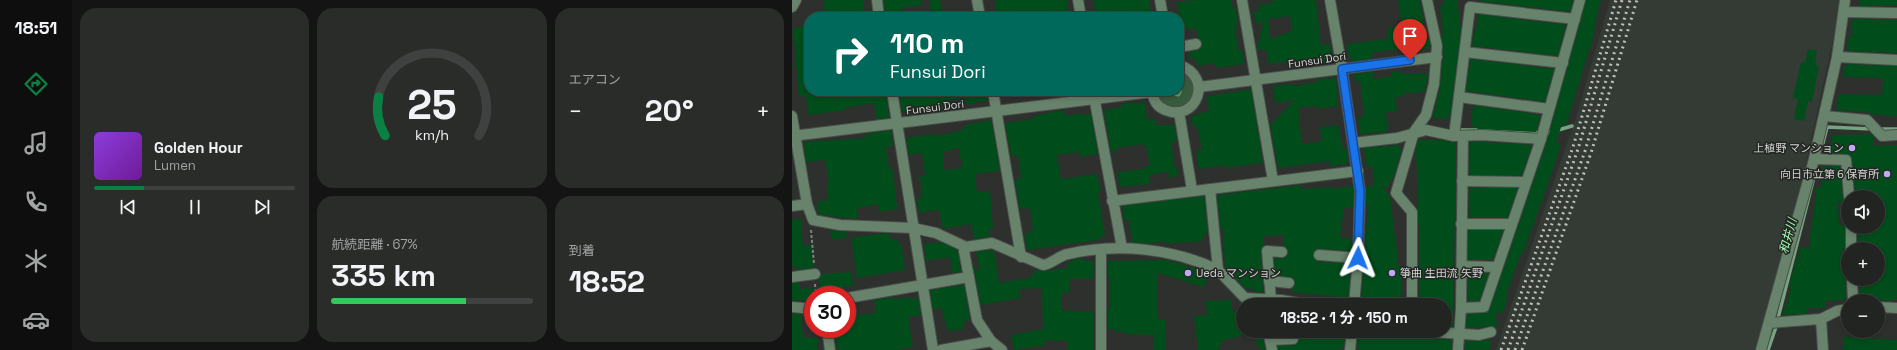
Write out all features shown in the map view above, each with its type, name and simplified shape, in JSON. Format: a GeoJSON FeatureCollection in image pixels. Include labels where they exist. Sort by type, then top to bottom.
{"type":"FeatureCollection","features":[{"type":"Feature","properties":{"kind":"street"},"geometry":{"type":"LineString","coordinates":[[792,7],[796,0]]}},
{"type":"Feature","properties":{"kind":"street"},"geometry":{"type":"LineString","coordinates":[[876,0],[878,12]]}},
{"type":"Feature","properties":{"kind":"street"},"geometry":{"type":"LineString","coordinates":[[977,0],[979,12]]}},
{"type":"Feature","properties":{"kind":"street"},"geometry":{"type":"LineString","coordinates":[[1078,0],[1080,12]]}},
{"type":"Feature","properties":{"kind":"street"},"geometry":{"type":"LineString","coordinates":[[1160,0],[1162,12]]}},
{"type":"Feature","properties":{"kind":"street"},"geometry":{"type":"LineString","coordinates":[[1242,0],[1273,181]]}},
{"type":"Feature","properties":{"kind":"street"},"geometry":{"type":"LineString","coordinates":[[1330,0],[1360,191],[1358,258],[1355,298]]}},
{"type":"Feature","properties":{"kind":"street"},"geometry":{"type":"LineString","coordinates":[[1412,298],[1412,212],[1396,193],[1414,132],[1422,122],[1431,101],[1437,57],[1428,0]]}},
{"type":"Feature","properties":{"kind":"street"},"geometry":{"type":"LineString","coordinates":[[1461,308],[1484,307],[1540,139],[1580,0]]}},
{"type":"Feature","properties":{"kind":"street"},"geometry":{"type":"LineString","coordinates":[[1761,350],[1814,159],[1837,57],[1846,0]]}},
{"type":"Feature","properties":{"kind":"street"},"geometry":{"type":"LineString","coordinates":[[1458,350],[1462,266],[1462,181],[1459,136],[1459,97],[1470,7],[1502,5],[1575,19]]}},
{"type":"Feature","properties":{"kind":"street"},"geometry":{"type":"LineString","coordinates":[[1844,12],[1897,13]]}},
{"type":"Feature","properties":{"kind":"street"},"geometry":{"type":"LineString","coordinates":[[1184,46],[1196,44]]}},
{"type":"Feature","properties":{"kind":"street"},"geometry":{"type":"LineString","coordinates":[[1465,52],[1563,62]]}},
{"type":"Feature","properties":{"kind":"street","name":"Funsui Dori"},"geometry":{"type":"LineString","coordinates":[[1199,87],[1437,57]]}},
{"type":"Feature","properties":{"kind":"street"},"geometry":{"type":"LineString","coordinates":[[1837,57],[1897,60]]}},
{"type":"Feature","properties":{"kind":"street"},"geometry":{"type":"LineString","coordinates":[[1153,96],[1161,108],[1173,112],[1186,110],[1196,101],[1199,87],[1193,73],[1184,68]]}},
{"type":"Feature","properties":{"kind":"street"},"geometry":{"type":"LineString","coordinates":[[893,96],[933,350]]}},
{"type":"Feature","properties":{"kind":"street"},"geometry":{"type":"LineString","coordinates":[[994,96],[1021,257]]}},
{"type":"Feature","properties":{"kind":"street","name":"Funsui Dori"},"geometry":{"type":"LineString","coordinates":[[794,136],[997,112],[1088,96]]}},
{"type":"Feature","properties":{"kind":"street"},"geometry":{"type":"LineString","coordinates":[[1094,96],[1112,201],[1122,248]]}},
{"type":"Feature","properties":{"kind":"street"},"geometry":{"type":"LineString","coordinates":[[1459,97],[1549,109]]}},
{"type":"Feature","properties":{"kind":"street"},"geometry":{"type":"LineString","coordinates":[[1179,112],[1192,190]]}},
{"type":"Feature","properties":{"kind":"street"},"geometry":{"type":"LineString","coordinates":[[792,116],[794,136],[807,204],[813,220],[840,225],[913,228],[936,234],[966,247],[992,243],[1021,257],[1043,265],[1049,264],[1058,257],[1067,254],[1122,248],[1171,253],[1218,270],[1245,298]]}},
{"type":"Feature","properties":{"kind":"street"},"geometry":{"type":"LineString","coordinates":[[1824,116],[1867,120],[1882,136],[1897,135]]}},
{"type":"Feature","properties":{"kind":"street"},"geometry":{"type":"LineString","coordinates":[[1353,143],[1397,138],[1414,132],[1426,130],[1459,136],[1482,135],[1540,139]]}},
{"type":"Feature","properties":{"kind":"street"},"geometry":{"type":"LineString","coordinates":[[1814,159],[1846,160],[1848,190]]}},
{"type":"Feature","properties":{"kind":"street"},"geometry":{"type":"LineString","coordinates":[[1112,201],[1192,190],[1358,171]]}},
{"type":"Feature","properties":{"kind":"street"},"geometry":{"type":"LineString","coordinates":[[1462,181],[1526,182]]}},
{"type":"Feature","properties":{"kind":"street"},"geometry":{"type":"LineString","coordinates":[[1210,189],[1218,270]]}},
{"type":"Feature","properties":{"kind":"street"},"geometry":{"type":"LineString","coordinates":[[792,206],[807,204]]}},
{"type":"Feature","properties":{"kind":"street"},"geometry":{"type":"LineString","coordinates":[[1462,224],[1511,224]]}},
{"type":"Feature","properties":{"kind":"street"},"geometry":{"type":"LineString","coordinates":[[966,247],[964,251],[977,320],[991,341],[1002,350]]}},
{"type":"Feature","properties":{"kind":"street"},"geometry":{"type":"LineString","coordinates":[[1101,350],[1102,250]]}},
{"type":"Feature","properties":{"kind":"street"},"geometry":{"type":"LineString","coordinates":[[1271,298],[1267,251],[1282,252]]}},
{"type":"Feature","properties":{"kind":"street"},"geometry":{"type":"LineString","coordinates":[[1319,255],[1358,258]]}},
{"type":"Feature","properties":{"kind":"street"},"geometry":{"type":"LineString","coordinates":[[1462,266],[1497,267]]}},
{"type":"Feature","properties":{"kind":"street"},"geometry":{"type":"LineString","coordinates":[[792,277],[815,274]]}},
{"type":"Feature","properties":{"kind":"street"},"geometry":{"type":"LineString","coordinates":[[856,297],[969,277]]}},
{"type":"Feature","properties":{"kind":"street"},"geometry":{"type":"LineString","coordinates":[[1270,281],[1290,284]]}},
{"type":"Feature","properties":{"kind":"street"},"geometry":{"type":"LineString","coordinates":[[792,307],[804,308]]}},
{"type":"Feature","properties":{"kind":"street"},"geometry":{"type":"LineString","coordinates":[[1885,307],[1897,308]]}},
{"type":"Feature","properties":{"kind":"street"},"geometry":{"type":"LineString","coordinates":[[1769,323],[1821,319],[1837,310],[1841,310]]}},
{"type":"Feature","properties":{"kind":"street"},"geometry":{"type":"LineString","coordinates":[[1821,319],[1823,350]]}},
{"type":"Feature","properties":{"kind":"street"},"geometry":{"type":"LineString","coordinates":[[1452,333],[1479,335],[1491,332]]}},
{"type":"Feature","properties":{"kind":"street"},"geometry":{"type":"LineString","coordinates":[[828,338],[830,350]]}},
{"type":"Feature","properties":{"kind":"street"},"geometry":{"type":"LineString","coordinates":[[1350,350],[1351,338]]}},
{"type":"Feature","properties":{"kind":"street"},"geometry":{"type":"LineString","coordinates":[[1270,340],[1293,339]]}},
{"type":"Feature","properties":{"kind":"street"},"geometry":{"type":"LineString","coordinates":[[942,350],[991,341]]}},
{"type":"Feature","properties":{"kind":"path"},"geometry":{"type":"LineString","coordinates":[[813,220],[811,228],[816,286]]}},
{"type":"Feature","properties":{"kind":"shaded area"},"geometry":{"type":"Polygon","coordinates":[[[1610,0],[1839,0],[1835,31],[1794,218],[1756,350],[1496,350],[1578,111],[1610,0]]]}},
{"type":"Feature","properties":{"kind":"shaded area"},"geometry":{"type":"Polygon","coordinates":[[[1184,72],[1187,73],[1195,86],[1192,101],[1180,109],[1161,104],[1157,96],[1184,96],[1184,72]]]}},
{"type":"Feature","properties":{"kind":"building"},"geometry":{"type":"Polygon","coordinates":[[[824,0],[863,0],[865,12],[825,12],[824,0]]]}},
{"type":"Feature","properties":{"kind":"building"},"geometry":{"type":"Polygon","coordinates":[[[884,0],[921,0],[921,5],[902,8],[902,12],[885,12],[884,0]]]}},
{"type":"Feature","properties":{"kind":"building"},"geometry":{"type":"Polygon","coordinates":[[[929,0],[940,0],[943,12],[931,12],[929,0]]]}},
{"type":"Feature","properties":{"kind":"building"},"geometry":{"type":"Polygon","coordinates":[[[995,0],[1067,0],[1068,12],[996,12],[995,0]]]}},
{"type":"Feature","properties":{"kind":"building"},"geometry":{"type":"Polygon","coordinates":[[[1094,0],[1149,0],[1151,12],[1124,12],[1095,12],[1094,0]]]}},
{"type":"Feature","properties":{"kind":"building"},"geometry":{"type":"Polygon","coordinates":[[[1197,0],[1231,0],[1232,8],[1236,7],[1238,24],[1235,25],[1238,50],[1242,49],[1244,64],[1216,68],[1215,63],[1197,66],[1196,58],[1190,59],[1189,52],[1200,49],[1202,42],[1198,38],[1196,28],[1184,30],[1184,12],[1178,12],[1178,2],[1197,0]]]}},
{"type":"Feature","properties":{"kind":"building"},"geometry":{"type":"Polygon","coordinates":[[[1272,0],[1316,0],[1321,45],[1330,44],[1332,61],[1316,63],[1316,60],[1268,63],[1268,51],[1257,49],[1263,22],[1255,23],[1254,12],[1259,11],[1258,5],[1273,3],[1272,0]],[[1290,16],[1268,19],[1270,39],[1292,31],[1290,16]]]}},
{"type":"Feature","properties":{"kind":"building"},"geometry":{"type":"Polygon","coordinates":[[[1398,0],[1420,0],[1426,37],[1428,36],[1430,48],[1408,52],[1407,48],[1375,52],[1372,54],[1372,59],[1352,61],[1352,57],[1349,57],[1347,44],[1388,39],[1387,28],[1402,26],[1398,0]]]}},
{"type":"Feature","properties":{"kind":"building"},"geometry":{"type":"Polygon","coordinates":[[[1443,0],[1457,0],[1461,30],[1450,118],[1447,117],[1447,119],[1433,118],[1440,86],[1443,57],[1441,34],[1443,34],[1440,6],[1444,5],[1443,0]]]}},
{"type":"Feature","properties":{"kind":"building"},"geometry":{"type":"Polygon","coordinates":[[[1479,0],[1573,0],[1570,12],[1479,0]]]}},
{"type":"Feature","properties":{"kind":"building"},"geometry":{"type":"Polygon","coordinates":[[[1586,0],[1601,0],[1596,17],[1595,31],[1566,126],[1562,124],[1556,143],[1561,144],[1552,172],[1523,254],[1521,253],[1506,296],[1508,297],[1505,306],[1502,314],[1495,311],[1497,326],[1466,328],[1467,314],[1485,313],[1490,309],[1547,141],[1586,0]]]}},
{"type":"Feature","properties":{"kind":"building"},"geometry":{"type":"Polygon","coordinates":[[[1859,0],[1897,0],[1897,6],[1859,6],[1859,0]]]}},
{"type":"Feature","properties":{"kind":"building"},"geometry":{"type":"Polygon","coordinates":[[[1478,14],[1566,25],[1558,56],[1472,46],[1478,14]]]}},
{"type":"Feature","properties":{"kind":"building"},"geometry":{"type":"Polygon","coordinates":[[[1897,19],[1897,53],[1847,51],[1848,37],[1851,37],[1851,20],[1897,19]]]}},
{"type":"Feature","properties":{"kind":"building"},"geometry":{"type":"Polygon","coordinates":[[[804,27],[804,96],[799,96],[793,28],[804,27]]]}},
{"type":"Feature","properties":{"kind":"building"},"geometry":{"type":"Polygon","coordinates":[[[1808,49],[1817,51],[1815,65],[1819,66],[1812,102],[1808,101],[1804,121],[1794,119],[1798,99],[1793,98],[1801,62],[1805,63],[1808,49]]]}},
{"type":"Feature","properties":{"kind":"building"},"geometry":{"type":"Polygon","coordinates":[[[1470,59],[1554,69],[1545,102],[1466,91],[1470,59]]]}},
{"type":"Feature","properties":{"kind":"building"},"geometry":{"type":"Polygon","coordinates":[[[1847,64],[1897,66],[1897,117],[1869,114],[1869,112],[1836,110],[1839,94],[1882,95],[1883,78],[1843,77],[1843,66],[1847,66],[1847,64]]]}},
{"type":"Feature","properties":{"kind":"building"},"geometry":{"type":"Polygon","coordinates":[[[1401,71],[1402,74],[1428,74],[1425,91],[1419,91],[1419,93],[1403,93],[1403,96],[1396,97],[1397,111],[1386,112],[1388,132],[1360,134],[1358,118],[1364,117],[1360,81],[1355,82],[1354,74],[1373,72],[1374,79],[1392,76],[1392,72],[1401,71]]]}},
{"type":"Feature","properties":{"kind":"building"},"geometry":{"type":"Polygon","coordinates":[[[1336,78],[1338,106],[1317,109],[1317,106],[1298,108],[1302,144],[1322,141],[1320,127],[1338,125],[1343,149],[1347,148],[1348,164],[1329,166],[1329,161],[1278,168],[1270,125],[1294,101],[1275,103],[1273,86],[1293,84],[1293,86],[1318,82],[1317,79],[1336,78]]]}},
{"type":"Feature","properties":{"kind":"building"},"geometry":{"type":"Polygon","coordinates":[[[1251,89],[1263,163],[1225,168],[1225,165],[1199,169],[1196,151],[1202,150],[1197,126],[1193,127],[1191,116],[1209,111],[1207,96],[1251,89]]]}},
{"type":"Feature","properties":{"kind":"building"},"geometry":{"type":"Polygon","coordinates":[[[806,96],[887,96],[889,118],[876,119],[874,103],[845,108],[845,110],[808,115],[806,96]]]}},
{"type":"Feature","properties":{"kind":"building"},"geometry":{"type":"Polygon","coordinates":[[[900,96],[988,96],[988,101],[967,104],[966,98],[947,100],[948,105],[919,109],[919,111],[902,112],[900,96]]]}},
{"type":"Feature","properties":{"kind":"building"},"geometry":{"type":"Polygon","coordinates":[[[1135,102],[1135,104],[1145,102],[1147,120],[1155,119],[1156,125],[1175,125],[1177,141],[1171,142],[1174,167],[1177,167],[1178,176],[1169,178],[1168,172],[1149,175],[1150,184],[1119,187],[1118,172],[1143,169],[1143,167],[1150,166],[1146,146],[1144,146],[1144,144],[1116,148],[1117,151],[1111,152],[1104,110],[1122,107],[1121,104],[1135,102]]]}},
{"type":"Feature","properties":{"kind":"building"},"geometry":{"type":"Polygon","coordinates":[[[1473,105],[1541,115],[1536,132],[1477,129],[1478,127],[1471,126],[1473,105]]]}},
{"type":"Feature","properties":{"kind":"building"},"geometry":{"type":"Polygon","coordinates":[[[1064,110],[1065,116],[1081,113],[1082,115],[1091,114],[1098,154],[1079,157],[1079,152],[1057,155],[1061,179],[1097,174],[1101,191],[1098,192],[1105,236],[1099,237],[1099,240],[1027,250],[1025,233],[1033,232],[1030,208],[1020,209],[1015,179],[1021,178],[1018,155],[1011,156],[1005,123],[1034,119],[1033,116],[1064,110]]]}},
{"type":"Feature","properties":{"kind":"building"},"geometry":{"type":"Polygon","coordinates":[[[991,120],[1000,171],[975,174],[977,192],[990,191],[993,228],[989,229],[990,237],[974,239],[971,224],[943,229],[939,210],[919,213],[917,198],[922,198],[920,176],[925,176],[922,153],[909,155],[906,138],[934,134],[935,136],[961,131],[961,129],[965,128],[965,125],[991,120]],[[959,148],[943,152],[944,170],[962,168],[959,148]]]}},
{"type":"Feature","properties":{"kind":"building"},"geometry":{"type":"Polygon","coordinates":[[[891,130],[893,146],[886,147],[889,169],[893,169],[897,209],[879,212],[878,204],[858,208],[857,219],[819,215],[817,202],[828,200],[827,182],[829,182],[825,160],[806,162],[804,142],[865,138],[865,134],[891,130]]]}},
{"type":"Feature","properties":{"kind":"building"},"geometry":{"type":"Polygon","coordinates":[[[1871,134],[1874,137],[1874,146],[1897,145],[1897,299],[1892,301],[1885,301],[1885,294],[1859,294],[1859,286],[1885,286],[1885,242],[1858,242],[1858,234],[1885,234],[1885,190],[1855,190],[1852,159],[1850,155],[1830,153],[1832,135],[1871,134]]]}},
{"type":"Feature","properties":{"kind":"building"},"geometry":{"type":"Polygon","coordinates":[[[1419,140],[1444,140],[1456,143],[1453,327],[1452,298],[1419,298],[1420,223],[1418,223],[1416,148],[1419,140]]]}},
{"type":"Feature","properties":{"kind":"building"},"geometry":{"type":"Polygon","coordinates":[[[1469,142],[1532,145],[1522,175],[1469,175],[1469,142]]]}},
{"type":"Feature","properties":{"kind":"building"},"geometry":{"type":"Polygon","coordinates":[[[1400,145],[1401,153],[1393,179],[1389,179],[1389,187],[1383,187],[1390,196],[1396,248],[1398,248],[1398,266],[1402,266],[1401,298],[1361,298],[1368,205],[1366,205],[1366,187],[1374,186],[1372,165],[1366,166],[1364,148],[1400,145]]]}},
{"type":"Feature","properties":{"kind":"building"},"geometry":{"type":"Polygon","coordinates":[[[1840,166],[1842,190],[1841,202],[1838,202],[1839,225],[1841,225],[1841,234],[1845,234],[1845,242],[1841,242],[1841,286],[1846,286],[1846,294],[1841,294],[1841,300],[1826,301],[1826,308],[1808,308],[1806,314],[1783,315],[1791,289],[1789,288],[1793,272],[1801,247],[1810,249],[1809,231],[1811,231],[1811,219],[1814,219],[1813,204],[1815,204],[1816,188],[1822,188],[1821,167],[1840,166]]]}},
{"type":"Feature","properties":{"kind":"building"},"geometry":{"type":"Polygon","coordinates":[[[1301,185],[1301,189],[1332,187],[1332,189],[1353,186],[1353,207],[1344,208],[1340,237],[1352,239],[1352,251],[1319,249],[1314,251],[1313,255],[1313,258],[1318,261],[1351,264],[1348,298],[1291,292],[1295,284],[1293,278],[1275,275],[1274,258],[1284,258],[1288,253],[1288,249],[1283,246],[1283,235],[1263,236],[1264,245],[1261,252],[1263,292],[1253,292],[1253,288],[1245,289],[1235,278],[1235,272],[1230,273],[1225,268],[1223,225],[1221,233],[1217,195],[1301,185]]]}},
{"type":"Feature","properties":{"kind":"building"},"geometry":{"type":"Polygon","coordinates":[[[1469,188],[1517,188],[1508,218],[1469,218],[1469,188]]]}},
{"type":"Feature","properties":{"kind":"building"},"geometry":{"type":"Polygon","coordinates":[[[1204,196],[1208,234],[1203,234],[1204,239],[1202,239],[1202,241],[1166,244],[1165,241],[1148,244],[1132,242],[1129,222],[1128,220],[1124,220],[1122,206],[1204,196]]]}},
{"type":"Feature","properties":{"kind":"building"},"geometry":{"type":"Polygon","coordinates":[[[801,219],[803,246],[811,245],[814,268],[797,270],[796,266],[792,267],[792,220],[801,219]]]}},
{"type":"Feature","properties":{"kind":"building"},"geometry":{"type":"Polygon","coordinates":[[[830,230],[846,232],[847,237],[832,240],[830,230]]]}},
{"type":"Feature","properties":{"kind":"building"},"geometry":{"type":"Polygon","coordinates":[[[1468,230],[1503,230],[1493,260],[1468,260],[1468,230]]]}},
{"type":"Feature","properties":{"kind":"building"},"geometry":{"type":"Polygon","coordinates":[[[885,233],[890,234],[891,240],[897,239],[898,244],[901,243],[905,270],[857,278],[851,238],[885,233]]]}},
{"type":"Feature","properties":{"kind":"building"},"geometry":{"type":"Polygon","coordinates":[[[940,242],[958,250],[961,272],[952,273],[950,257],[926,261],[924,244],[940,242]]]}},
{"type":"Feature","properties":{"kind":"building"},"geometry":{"type":"Polygon","coordinates":[[[994,251],[999,283],[1029,278],[1029,276],[1034,276],[1034,270],[1044,271],[1067,268],[1067,262],[1072,262],[1072,260],[1084,258],[1085,261],[1094,261],[1094,278],[1069,279],[1070,293],[1061,293],[1061,310],[1094,312],[1094,350],[1067,350],[1067,341],[1045,340],[1046,345],[1014,350],[1011,335],[1043,329],[1042,288],[1019,289],[1021,298],[981,305],[973,265],[980,273],[976,252],[994,251]]]}},
{"type":"Feature","properties":{"kind":"building"},"geometry":{"type":"Polygon","coordinates":[[[1167,260],[1209,273],[1204,287],[1157,273],[1157,319],[1166,320],[1166,350],[1153,350],[1154,335],[1125,334],[1125,332],[1115,332],[1116,329],[1108,329],[1110,277],[1108,277],[1108,261],[1167,260]]]}},
{"type":"Feature","properties":{"kind":"building"},"geometry":{"type":"Polygon","coordinates":[[[852,272],[853,286],[820,286],[819,279],[821,274],[852,272]]]}},
{"type":"Feature","properties":{"kind":"building"},"geometry":{"type":"Polygon","coordinates":[[[1468,273],[1489,273],[1479,301],[1468,301],[1468,273]]]}},
{"type":"Feature","properties":{"kind":"building"},"geometry":{"type":"Polygon","coordinates":[[[792,283],[799,283],[799,289],[804,289],[804,300],[792,301],[792,283]]]}},
{"type":"Feature","properties":{"kind":"building"},"geometry":{"type":"Polygon","coordinates":[[[964,285],[970,320],[963,322],[964,329],[948,331],[941,308],[933,310],[930,290],[964,285]]]}},
{"type":"Feature","properties":{"kind":"building"},"geometry":{"type":"Polygon","coordinates":[[[892,297],[893,299],[909,297],[910,299],[918,298],[921,315],[908,317],[913,347],[901,350],[837,350],[836,338],[856,338],[856,315],[876,313],[874,300],[892,297]]]}},
{"type":"Feature","properties":{"kind":"building"},"geometry":{"type":"Polygon","coordinates":[[[1232,300],[1232,312],[1236,311],[1236,337],[1221,341],[1222,346],[1219,346],[1220,350],[1198,350],[1194,316],[1207,315],[1206,301],[1232,300]]]}},
{"type":"Feature","properties":{"kind":"building"},"geometry":{"type":"Polygon","coordinates":[[[792,314],[801,314],[803,338],[817,338],[818,350],[792,350],[792,314]]]}},
{"type":"Feature","properties":{"kind":"building"},"geometry":{"type":"Polygon","coordinates":[[[1255,338],[1263,338],[1265,350],[1262,350],[1262,347],[1258,348],[1255,338]]]}},
{"type":"Feature","properties":{"kind":"building"},"geometry":{"type":"Polygon","coordinates":[[[1299,338],[1345,338],[1344,347],[1342,347],[1342,350],[1278,350],[1278,346],[1296,345],[1299,338]]]}},
{"type":"Feature","properties":{"kind":"building"},"geometry":{"type":"Polygon","coordinates":[[[1358,338],[1452,340],[1452,350],[1357,349],[1358,338]]]}},
{"type":"Feature","properties":{"kind":"building"},"geometry":{"type":"Polygon","coordinates":[[[1844,338],[1897,340],[1897,350],[1844,350],[1844,338]]]}},
{"type":"Feature","properties":{"kind":"building"},"geometry":{"type":"Polygon","coordinates":[[[1465,341],[1492,341],[1489,350],[1465,350],[1465,341]]]}},
{"type":"Feature","properties":{"kind":"waterway"},"geometry":{"type":"LineString","coordinates":[[1456,130],[1548,133],[1572,126]]}},
{"type":"Feature","properties":{"kind":"waterway"},"geometry":{"type":"LineString","coordinates":[[1823,143],[1827,127],[1872,129]]}},
{"type":"Feature","properties":{"kind":"waterway"},"geometry":{"type":"LineString","coordinates":[[1878,129],[1897,129]]}},
{"type":"Feature","properties":{"kind":"waterway","name":"和井川"},"geometry":{"type":"LineString","coordinates":[[1768,350],[1775,330],[1815,173]]}},
{"type":"Feature","properties":{"kind":"railway"},"geometry":{"type":"LineString","coordinates":[[1501,350],[1573,147],[1616,0]]}},
{"type":"Feature","properties":{"kind":"railway"},"geometry":{"type":"LineString","coordinates":[[1508,350],[1578,149],[1622,0]]}},
{"type":"Feature","properties":{"kind":"railway"},"geometry":{"type":"LineString","coordinates":[[1515,350],[1585,151],[1630,0]]}},
{"type":"Feature","properties":{"kind":"railway"},"geometry":{"type":"LineString","coordinates":[[1522,350],[1591,153],[1637,0]]}},
{"type":"Feature","properties":{"kind":"place","name":"上植野 マンション"},"geometry":{"type":"Point","coordinates":[1852,148]}},
{"type":"Feature","properties":{"kind":"place","name":"向日市立第６保育所"},"geometry":{"type":"Point","coordinates":[1887,174]}},
{"type":"Feature","properties":{"kind":"place","name":"Ueda マンション"},"geometry":{"type":"Point","coordinates":[1188,273]}},
{"type":"Feature","properties":{"kind":"place","name":"箏曲 生田流 矢野"},"geometry":{"type":"Point","coordinates":[1392,273]}},
{"type":"Feature","properties":{"kind":"route"},"geometry":{"type":"LineString","coordinates":[[1358,258],[1360,191],[1342,69],[1410,60]]}}]}
